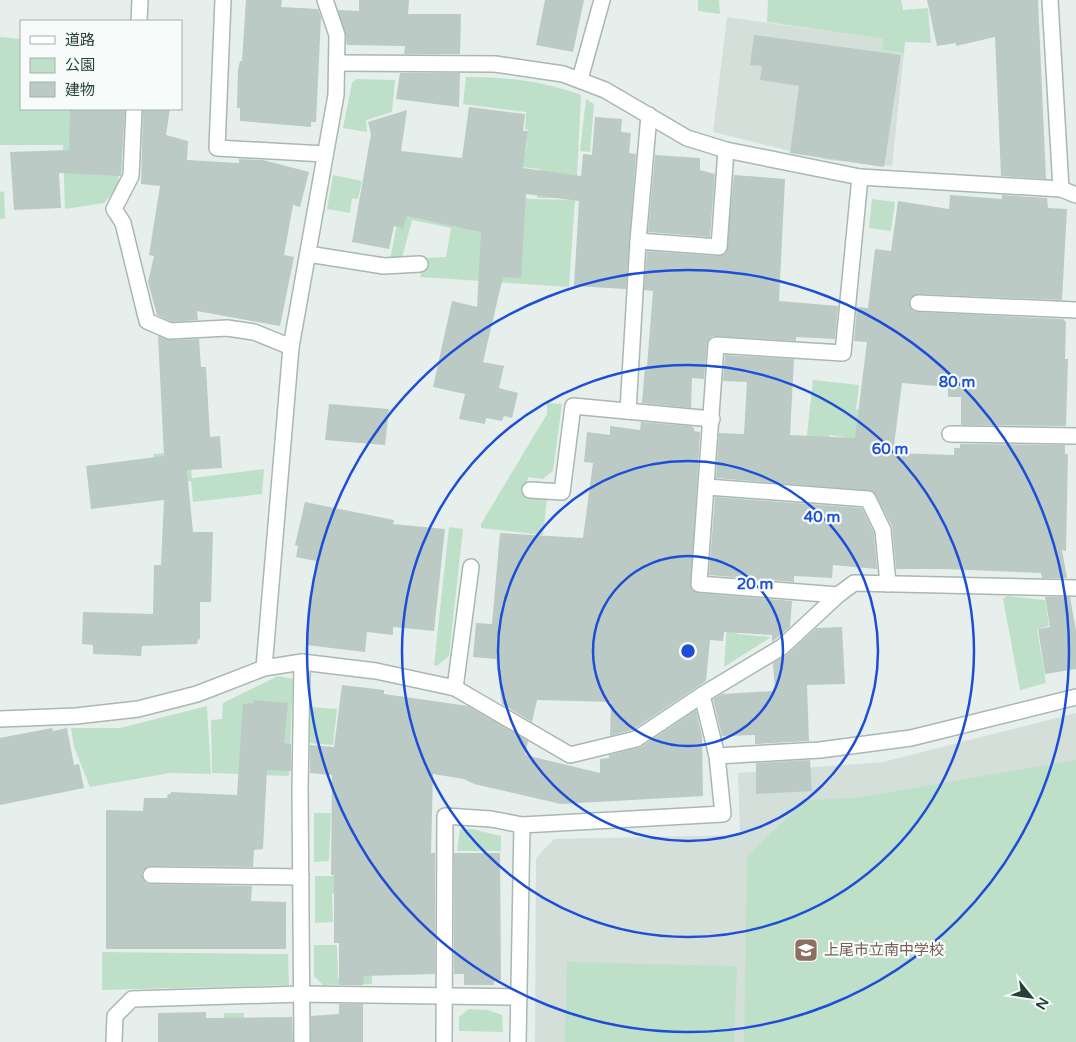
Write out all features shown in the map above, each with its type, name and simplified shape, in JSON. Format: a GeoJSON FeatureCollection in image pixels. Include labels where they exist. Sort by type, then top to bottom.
{"type":"FeatureCollection","features":[{"type":"Feature","properties":{"kind":"street"},"geometry":{"type":"LineString","coordinates":[[139,20],[140,0]]}},
{"type":"Feature","properties":{"kind":"street"},"geometry":{"type":"LineString","coordinates":[[224,0],[217,148],[325,154]]}},
{"type":"Feature","properties":{"kind":"street"},"geometry":{"type":"LineString","coordinates":[[264,668],[291,347],[336,95],[337,35],[325,0]]}},
{"type":"Feature","properties":{"kind":"street"},"geometry":{"type":"LineString","coordinates":[[580,79],[602,0]]}},
{"type":"Feature","properties":{"kind":"street"},"geometry":{"type":"LineString","coordinates":[[1050,0],[1061,189]]}},
{"type":"Feature","properties":{"kind":"street"},"geometry":{"type":"LineString","coordinates":[[338,63],[495,64],[563,74],[580,79],[649,115],[687,138],[726,150],[860,177],[1061,189],[1076,195]]}},
{"type":"Feature","properties":{"kind":"street"},"geometry":{"type":"LineString","coordinates":[[134,110],[131,176],[114,209],[123,223],[147,321],[170,331],[227,328],[254,332],[291,347]]}},
{"type":"Feature","properties":{"kind":"street"},"geometry":{"type":"LineString","coordinates":[[628,411],[638,241],[649,115]]}},
{"type":"Feature","properties":{"kind":"street"},"geometry":{"type":"LineString","coordinates":[[638,241],[719,247],[726,150]]}},
{"type":"Feature","properties":{"kind":"street"},"geometry":{"type":"LineString","coordinates":[[838,595],[699,584],[716,345],[843,353],[860,177]]}},
{"type":"Feature","properties":{"kind":"street"},"geometry":{"type":"LineString","coordinates":[[308,254],[384,266],[420,264]]}},
{"type":"Feature","properties":{"kind":"street"},"geometry":{"type":"LineString","coordinates":[[918,303],[1076,310]]}},
{"type":"Feature","properties":{"kind":"street"},"geometry":{"type":"LineString","coordinates":[[530,490],[562,492],[572,406],[712,419]]}},
{"type":"Feature","properties":{"kind":"street"},"geometry":{"type":"LineString","coordinates":[[950,434],[1076,436]]}},
{"type":"Feature","properties":{"kind":"street"},"geometry":{"type":"LineString","coordinates":[[707,487],[868,499],[882,530],[888,584]]}},
{"type":"Feature","properties":{"kind":"street"},"geometry":{"type":"LineString","coordinates":[[455,688],[470,567]]}},
{"type":"Feature","properties":{"kind":"street"},"geometry":{"type":"LineString","coordinates":[[0,719],[76,716],[138,709],[196,694],[264,668],[302,662],[376,671],[455,688],[570,755],[636,739],[702,695],[782,647],[838,595],[854,583],[1076,588]]}},
{"type":"Feature","properties":{"kind":"street"},"geometry":{"type":"LineString","coordinates":[[302,662],[302,1042]]}},
{"type":"Feature","properties":{"kind":"street"},"geometry":{"type":"LineString","coordinates":[[444,1042],[445,816],[491,819],[522,826],[723,814],[717,756],[702,695]]}},
{"type":"Feature","properties":{"kind":"street"},"geometry":{"type":"LineString","coordinates":[[717,756],[820,750],[911,738],[1076,697]]}},
{"type":"Feature","properties":{"kind":"street"},"geometry":{"type":"LineString","coordinates":[[518,1042],[522,826]]}},
{"type":"Feature","properties":{"kind":"street"},"geometry":{"type":"LineString","coordinates":[[151,875],[301,877]]}},
{"type":"Feature","properties":{"kind":"street"},"geometry":{"type":"LineString","coordinates":[[114,1042],[115,1016],[132,999],[302,994],[518,998]]}},
{"type":"Feature","properties":{"kind":"shaded area"},"geometry":{"type":"Polygon","coordinates":[[[727,17],[883,39],[882,50],[904,53],[892,166],[828,160],[713,132],[727,17]]]}},
{"type":"Feature","properties":{"kind":"shaded area","name":"上尾市立南中学校"},"geometry":{"type":"Polygon","coordinates":[[[1076,713],[1076,1042],[535,1042],[536,858],[554,839],[740,835],[738,773],[883,762],[1076,713]]]}},
{"type":"Feature","properties":{"kind":"green space"},"geometry":{"type":"Polygon","coordinates":[[[698,0],[719,0],[720,14],[698,11],[698,0]]]}},
{"type":"Feature","properties":{"kind":"green space"},"geometry":{"type":"Polygon","coordinates":[[[768,0],[901,0],[903,10],[928,8],[931,43],[905,42],[904,53],[882,50],[883,39],[767,22],[768,0]]]}},
{"type":"Feature","properties":{"kind":"green space"},"geometry":{"type":"Polygon","coordinates":[[[0,37],[20,39],[20,110],[124,110],[118,187],[104,203],[65,209],[63,145],[0,145],[0,37]]]}},
{"type":"Feature","properties":{"kind":"green space"},"geometry":{"type":"Polygon","coordinates":[[[466,77],[525,81],[553,86],[581,95],[576,198],[537,198],[540,169],[512,166],[521,150],[526,151],[528,130],[525,129],[526,112],[463,104],[466,77]]]}},
{"type":"Feature","properties":{"kind":"green space"},"geometry":{"type":"Polygon","coordinates":[[[356,79],[395,80],[392,112],[366,120],[367,132],[343,128],[352,83],[356,79]]]}},
{"type":"Feature","properties":{"kind":"green space"},"geometry":{"type":"Polygon","coordinates":[[[586,99],[594,104],[590,152],[580,151],[586,99]]]}},
{"type":"Feature","properties":{"kind":"green space"},"geometry":{"type":"Polygon","coordinates":[[[333,175],[362,181],[358,199],[352,198],[350,213],[327,209],[333,175]]]}},
{"type":"Feature","properties":{"kind":"green space"},"geometry":{"type":"Polygon","coordinates":[[[405,182],[532,199],[575,200],[569,287],[420,277],[425,258],[446,257],[451,228],[412,220],[402,258],[390,260],[405,182]]]}},
{"type":"Feature","properties":{"kind":"green space"},"geometry":{"type":"Polygon","coordinates":[[[4,191],[5,218],[0,219],[0,192],[4,191]]]}},
{"type":"Feature","properties":{"kind":"green space"},"geometry":{"type":"Polygon","coordinates":[[[872,199],[895,202],[891,231],[869,228],[872,199]]]}},
{"type":"Feature","properties":{"kind":"green space"},"geometry":{"type":"Polygon","coordinates":[[[813,380],[859,385],[856,409],[861,410],[857,450],[843,449],[844,437],[829,435],[828,446],[806,444],[813,380]]]}},
{"type":"Feature","properties":{"kind":"green space"},"geometry":{"type":"Polygon","coordinates":[[[547,403],[562,404],[553,471],[543,479],[528,477],[525,496],[547,499],[543,535],[481,528],[481,524],[547,414],[547,403]]]}},
{"type":"Feature","properties":{"kind":"green space"},"geometry":{"type":"Polygon","coordinates":[[[189,451],[192,478],[264,469],[262,494],[193,502],[191,481],[158,485],[153,454],[189,451]]]}},
{"type":"Feature","properties":{"kind":"green space"},"geometry":{"type":"Polygon","coordinates":[[[449,527],[463,529],[449,656],[437,666],[434,665],[449,527]]]}},
{"type":"Feature","properties":{"kind":"green space"},"geometry":{"type":"Polygon","coordinates":[[[1007,596],[1045,600],[1049,626],[1037,629],[1046,683],[1020,690],[1003,599],[1007,596]]]}},
{"type":"Feature","properties":{"kind":"green space"},"geometry":{"type":"Polygon","coordinates":[[[727,626],[737,626],[737,634],[771,637],[724,667],[727,626]]]}},
{"type":"Feature","properties":{"kind":"green space"},"geometry":{"type":"Polygon","coordinates":[[[278,676],[293,679],[289,776],[212,773],[211,720],[222,719],[223,703],[278,676]]]}},
{"type":"Feature","properties":{"kind":"green space"},"geometry":{"type":"Polygon","coordinates":[[[207,706],[211,774],[170,773],[90,787],[74,747],[71,728],[120,728],[207,706]]]}},
{"type":"Feature","properties":{"kind":"green space"},"geometry":{"type":"Polygon","coordinates":[[[310,707],[337,709],[333,745],[310,743],[310,707]]]}},
{"type":"Feature","properties":{"kind":"green space"},"geometry":{"type":"Polygon","coordinates":[[[1076,760],[1076,1042],[744,1042],[747,856],[806,800],[855,798],[1076,760]]]}},
{"type":"Feature","properties":{"kind":"green space"},"geometry":{"type":"Polygon","coordinates":[[[314,813],[331,813],[329,861],[314,862],[314,813]]]}},
{"type":"Feature","properties":{"kind":"green space"},"geometry":{"type":"Polygon","coordinates":[[[460,829],[472,829],[501,836],[501,851],[457,851],[460,829]]]}},
{"type":"Feature","properties":{"kind":"green space"},"geometry":{"type":"Polygon","coordinates":[[[315,876],[336,876],[336,893],[332,894],[333,922],[315,923],[315,876]]]}},
{"type":"Feature","properties":{"kind":"green space"},"geometry":{"type":"Polygon","coordinates":[[[314,945],[337,945],[338,978],[372,974],[372,984],[323,985],[314,976],[314,945]]]}},
{"type":"Feature","properties":{"kind":"green space"},"geometry":{"type":"Polygon","coordinates":[[[102,952],[288,954],[289,985],[102,990],[102,952]]]}},
{"type":"Feature","properties":{"kind":"green space"},"geometry":{"type":"Polygon","coordinates":[[[567,962],[737,966],[734,1042],[565,1042],[567,962]]]}},
{"type":"Feature","properties":{"kind":"green space"},"geometry":{"type":"Polygon","coordinates":[[[469,1009],[488,1010],[502,1015],[503,1032],[459,1031],[459,1017],[469,1009]]]}},
{"type":"Feature","properties":{"kind":"green space"},"geometry":{"type":"Polygon","coordinates":[[[224,1013],[244,1013],[243,1042],[223,1042],[224,1013]]]}},
{"type":"Feature","properties":{"kind":"building"},"geometry":{"type":"Polygon","coordinates":[[[246,0],[282,0],[281,7],[318,9],[321,17],[316,122],[311,122],[311,127],[240,121],[240,108],[237,108],[238,70],[240,61],[242,61],[246,0]]]}},
{"type":"Feature","properties":{"kind":"building"},"geometry":{"type":"Polygon","coordinates":[[[359,0],[409,0],[408,14],[461,14],[460,54],[404,54],[405,46],[347,45],[338,10],[359,11],[359,0]]]}},
{"type":"Feature","properties":{"kind":"building"},"geometry":{"type":"Polygon","coordinates":[[[545,0],[584,0],[573,52],[536,45],[545,0]]]}},
{"type":"Feature","properties":{"kind":"building"},"geometry":{"type":"Polygon","coordinates":[[[927,0],[1038,0],[1046,179],[1001,176],[995,37],[956,46],[956,43],[937,46],[927,0]]]}},
{"type":"Feature","properties":{"kind":"building"},"geometry":{"type":"Polygon","coordinates":[[[754,35],[901,55],[884,167],[790,153],[799,86],[760,80],[762,66],[750,65],[754,35]]]}},
{"type":"Feature","properties":{"kind":"building"},"geometry":{"type":"Polygon","coordinates":[[[400,73],[460,73],[459,107],[396,99],[400,73]]]}},
{"type":"Feature","properties":{"kind":"building"},"geometry":{"type":"Polygon","coordinates":[[[469,107],[525,114],[523,131],[528,131],[523,168],[581,176],[583,154],[592,155],[595,117],[622,119],[621,132],[631,133],[629,153],[636,154],[626,289],[574,286],[579,201],[526,194],[521,278],[503,277],[483,362],[504,366],[499,388],[518,393],[512,418],[504,416],[502,421],[486,418],[485,424],[459,419],[465,394],[433,387],[452,301],[477,307],[481,232],[407,216],[403,228],[394,226],[389,249],[352,242],[371,134],[368,122],[407,110],[401,151],[462,158],[469,107]]]}},
{"type":"Feature","properties":{"kind":"building"},"geometry":{"type":"Polygon","coordinates":[[[70,110],[125,110],[121,176],[59,173],[61,208],[14,210],[10,152],[69,150],[70,110]]]}},
{"type":"Feature","properties":{"kind":"building"},"geometry":{"type":"Polygon","coordinates":[[[143,110],[170,110],[166,135],[188,141],[187,160],[239,163],[239,159],[263,160],[309,172],[300,207],[293,205],[284,255],[294,257],[280,326],[197,311],[198,320],[172,322],[157,315],[148,282],[154,256],[149,255],[160,186],[141,184],[143,110]]]}},
{"type":"Feature","properties":{"kind":"building"},"geometry":{"type":"Polygon","coordinates":[[[655,155],[700,158],[700,170],[715,174],[710,237],[648,232],[655,155]]]}},
{"type":"Feature","properties":{"kind":"building"},"geometry":{"type":"Polygon","coordinates":[[[734,175],[785,179],[779,301],[838,306],[835,339],[796,337],[796,341],[712,336],[707,344],[704,379],[692,378],[691,408],[642,403],[653,291],[644,290],[647,251],[718,256],[726,253],[734,175]]]}},
{"type":"Feature","properties":{"kind":"building"},"geometry":{"type":"Polygon","coordinates":[[[950,195],[1002,199],[1002,195],[1047,198],[1048,208],[1067,209],[1062,300],[918,294],[910,298],[909,303],[913,311],[918,312],[1063,319],[1066,322],[1065,359],[1068,359],[1066,426],[961,425],[961,397],[948,397],[948,387],[902,383],[893,453],[954,455],[954,448],[960,448],[960,444],[1065,445],[1065,454],[1068,454],[1066,551],[1062,550],[1067,578],[1042,578],[1041,573],[896,569],[892,526],[873,491],[716,478],[719,433],[744,434],[747,382],[723,381],[725,355],[794,359],[790,435],[855,438],[867,342],[854,341],[857,307],[868,308],[875,249],[891,251],[898,201],[949,209],[950,195]]]}},
{"type":"Feature","properties":{"kind":"building"},"geometry":{"type":"Polygon","coordinates":[[[158,336],[170,340],[199,339],[201,367],[206,367],[210,437],[220,436],[222,468],[187,470],[193,532],[213,532],[211,602],[200,602],[200,639],[197,644],[142,646],[141,656],[93,654],[93,645],[82,644],[83,612],[153,614],[154,565],[161,565],[164,500],[91,509],[86,466],[164,456],[158,336]]]}},
{"type":"Feature","properties":{"kind":"building"},"geometry":{"type":"Polygon","coordinates":[[[329,404],[389,409],[385,445],[325,440],[329,404]]]}},
{"type":"Feature","properties":{"kind":"building"},"geometry":{"type":"Polygon","coordinates":[[[641,422],[690,426],[694,428],[694,431],[700,432],[691,588],[698,593],[792,601],[790,627],[772,642],[772,635],[724,632],[723,641],[710,640],[706,681],[632,730],[610,736],[611,702],[537,700],[532,722],[502,704],[496,659],[473,657],[476,623],[492,624],[500,533],[583,538],[593,463],[584,462],[587,432],[610,435],[610,426],[640,430],[641,422]]]}},
{"type":"Feature","properties":{"kind":"building"},"geometry":{"type":"Polygon","coordinates":[[[715,497],[862,508],[874,533],[877,569],[833,565],[832,578],[794,576],[794,582],[709,575],[715,497]]]}},
{"type":"Feature","properties":{"kind":"building"},"geometry":{"type":"Polygon","coordinates":[[[305,502],[394,520],[393,524],[445,529],[434,631],[393,627],[393,635],[367,632],[365,652],[306,645],[316,561],[296,557],[298,546],[295,545],[305,502]]]}},
{"type":"Feature","properties":{"kind":"building"},"geometry":{"type":"Polygon","coordinates":[[[1045,597],[1070,597],[1076,631],[1076,669],[1045,674],[1038,629],[1050,627],[1045,597]]]}},
{"type":"Feature","properties":{"kind":"building"},"geometry":{"type":"Polygon","coordinates":[[[842,627],[845,684],[807,685],[809,741],[755,744],[755,735],[722,736],[713,699],[722,694],[775,691],[773,663],[788,654],[816,628],[842,627]]]}},
{"type":"Feature","properties":{"kind":"building"},"geometry":{"type":"Polygon","coordinates":[[[342,685],[384,690],[384,694],[468,706],[528,741],[525,755],[600,773],[600,759],[609,758],[609,755],[641,747],[696,710],[702,736],[703,796],[561,804],[474,784],[464,779],[433,774],[431,853],[435,853],[435,974],[364,976],[363,985],[339,985],[339,943],[334,943],[334,875],[331,875],[332,775],[310,773],[310,745],[334,747],[342,685]]]}},
{"type":"Feature","properties":{"kind":"building"},"geometry":{"type":"Polygon","coordinates":[[[254,700],[288,703],[284,743],[291,744],[291,771],[267,770],[263,849],[254,850],[253,867],[151,866],[143,870],[142,875],[146,883],[151,884],[252,886],[251,901],[286,902],[286,949],[106,949],[106,810],[143,811],[144,798],[167,798],[171,792],[237,795],[243,704],[254,703],[254,700]]]}},
{"type":"Feature","properties":{"kind":"building"},"geometry":{"type":"Polygon","coordinates":[[[52,728],[53,731],[67,728],[74,765],[79,764],[84,788],[0,805],[0,738],[52,728]]]}},
{"type":"Feature","properties":{"kind":"building"},"geometry":{"type":"Polygon","coordinates":[[[810,760],[812,791],[756,794],[756,763],[810,760]]]}},
{"type":"Feature","properties":{"kind":"building"},"geometry":{"type":"Polygon","coordinates":[[[454,853],[500,853],[501,980],[494,981],[494,985],[464,985],[464,974],[454,974],[454,853]]]}},
{"type":"Feature","properties":{"kind":"building"},"geometry":{"type":"Polygon","coordinates":[[[339,1004],[363,1004],[363,1042],[311,1042],[311,1016],[339,1014],[339,1004]]]}},
{"type":"Feature","properties":{"kind":"building"},"geometry":{"type":"Polygon","coordinates":[[[206,1012],[206,1018],[292,1017],[293,1042],[158,1042],[158,1013],[206,1012]]]}},
{"type":"Feature","properties":{"kind":"place","name":"上尾市立南中学校"},"geometry":{"type":"Point","coordinates":[806,950]}}]}
